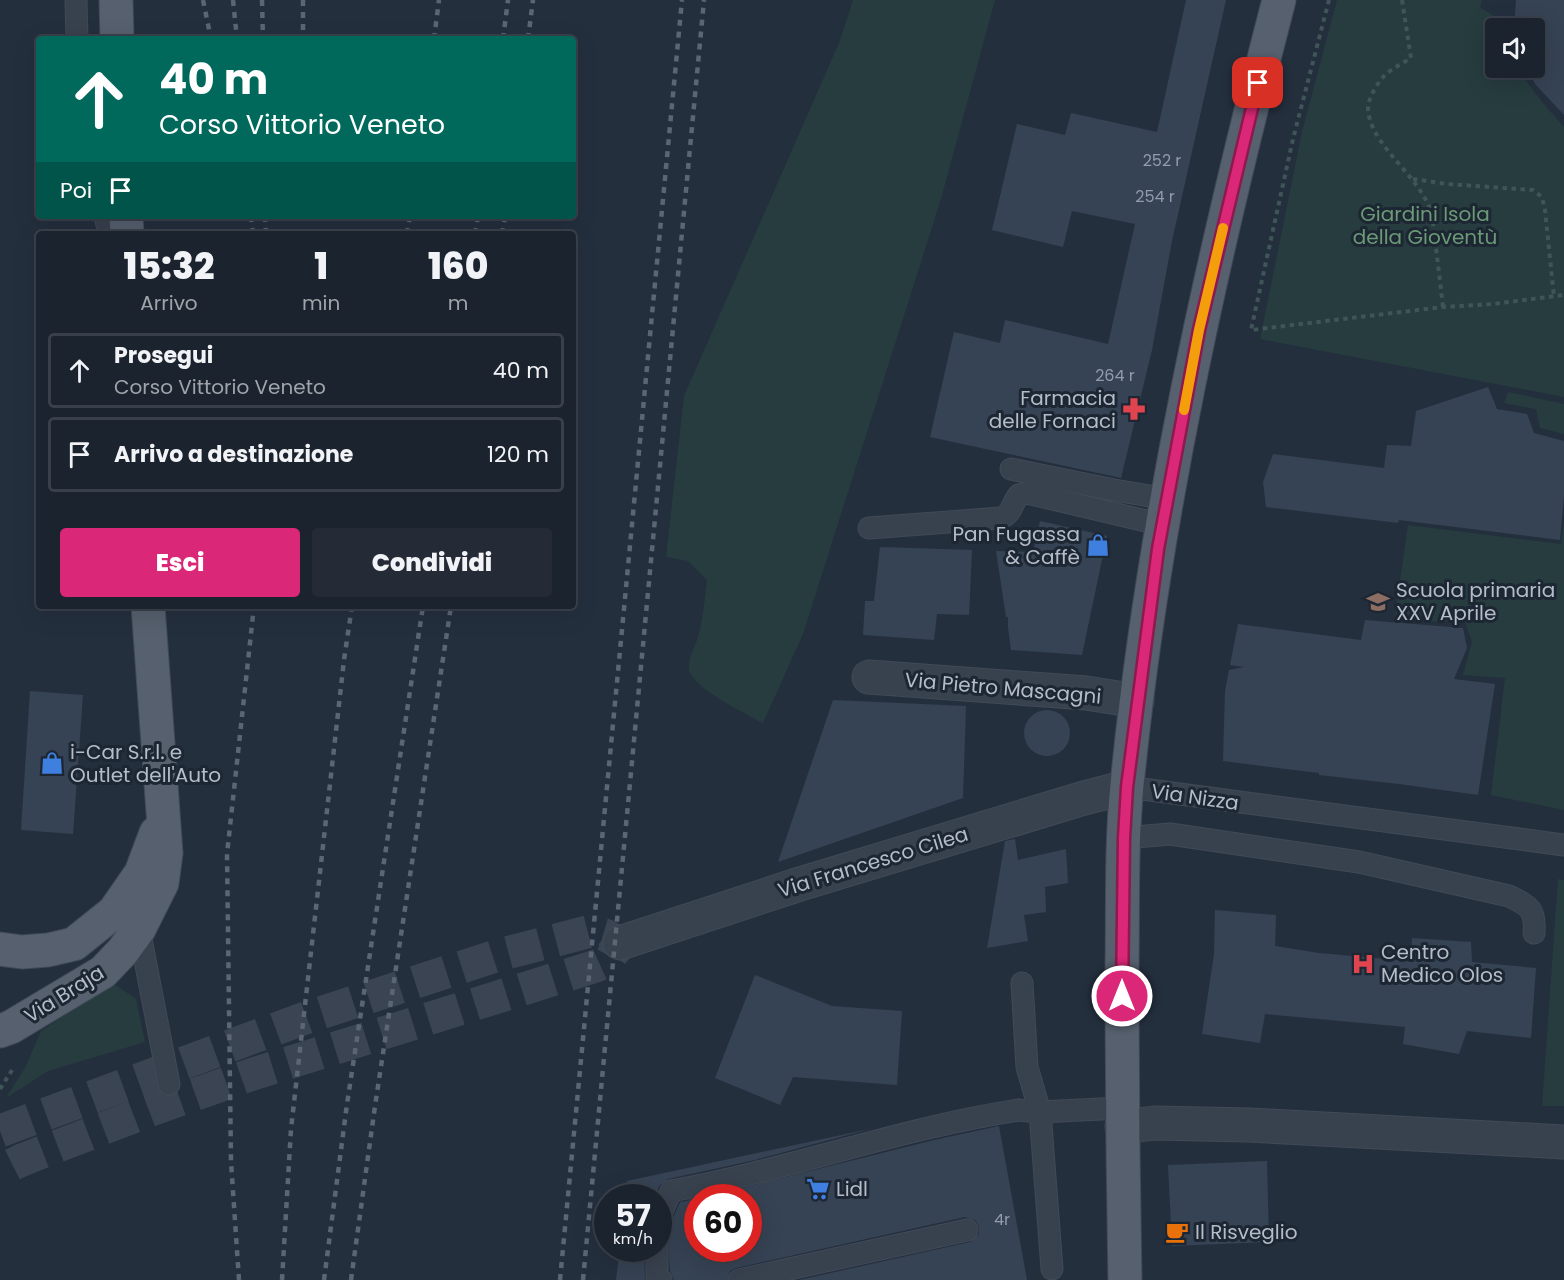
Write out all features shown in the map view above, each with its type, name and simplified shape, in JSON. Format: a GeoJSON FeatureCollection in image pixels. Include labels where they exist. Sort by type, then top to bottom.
{"type":"FeatureCollection","features":[{"type":"Feature","properties":{"kind":"main road"},"geometry":{"type":"LineString","coordinates":[[116,0],[117,36]]}},
{"type":"Feature","properties":{"kind":"main road"},"geometry":{"type":"LineString","coordinates":[[1127,787],[1137,701],[1165,512],[1199,330],[1247,124],[1279,0]]}},
{"type":"Feature","properties":{"kind":"main road","name":"Via Braja"},"geometry":{"type":"LineString","coordinates":[[0,1031],[11,1027],[103,972],[140,929],[162,883],[166,853],[148,609]]}},
{"type":"Feature","properties":{"kind":"main road","name":"Via Nizza"},"geometry":{"type":"LineString","coordinates":[[1125,1280],[1122,1117],[1124,838],[1127,787]]}},
{"type":"Feature","properties":{"kind":"main road","name":"Via Braja"},"geometry":{"type":"LineString","coordinates":[[0,949],[22,952],[48,950],[74,944],[114,912],[141,873],[162,817]]}},
{"type":"Feature","properties":{"kind":"street","name":"Via Pietro Mascagni"},"geometry":{"type":"LineString","coordinates":[[869,677],[1086,693],[1137,701]]}},
{"type":"Feature","properties":{"kind":"street","name":"Via Francesco Cilea"},"geometry":{"type":"LineString","coordinates":[[620,943],[800,884],[1127,787]]}},
{"type":"Feature","properties":{"kind":"street"},"geometry":{"type":"LineString","coordinates":[[1122,1117],[1155,1123],[1249,1125],[1564,1142]]}},
{"type":"Feature","properties":{"kind":"lane"},"geometry":{"type":"LineString","coordinates":[[76,0],[77,36]]}},
{"type":"Feature","properties":{"kind":"lane"},"geometry":{"type":"LineString","coordinates":[[1011,469],[1165,512]]}},
{"type":"Feature","properties":{"kind":"lane"},"geometry":{"type":"LineString","coordinates":[[869,528],[1001,518],[1013,509],[1019,495],[1027,493],[1165,512]]}},
{"type":"Feature","properties":{"kind":"lane","name":"Via Nizza"},"geometry":{"type":"LineString","coordinates":[[1127,787],[1564,845]]}},
{"type":"Feature","properties":{"kind":"lane"},"geometry":{"type":"LineString","coordinates":[[1124,838],[1170,834],[1347,860],[1509,896],[1526,905],[1535,918],[1534,933]]}},
{"type":"Feature","properties":{"kind":"lane"},"geometry":{"type":"LineString","coordinates":[[140,929],[169,1084]]}},
{"type":"Feature","properties":{"kind":"lane"},"geometry":{"type":"LineString","coordinates":[[1022,983],[1027,1067],[1040,1112],[1052,1269]]}},
{"type":"Feature","properties":{"kind":"lane"},"geometry":{"type":"LineString","coordinates":[[672,1191],[714,1183],[996,1113],[1018,1110],[1122,1117]]}},
{"type":"Feature","properties":{"kind":"lane"},"geometry":{"type":"LineString","coordinates":[[739,1280],[967,1230]]}},
{"type":"Feature","properties":{"kind":"lane"},"geometry":{"type":"LineString","coordinates":[[657,1262],[657,1277],[661,1280]]}},
{"type":"Feature","properties":{"kind":"path"},"geometry":{"type":"LineString","coordinates":[[1329,0],[1293,138],[1251,330],[1564,295]]}},
{"type":"Feature","properties":{"kind":"path"},"geometry":{"type":"LineString","coordinates":[[1402,0],[1411,58],[1385,75],[1373,93],[1368,108],[1381,141],[1428,199],[1432,214],[1443,307]]}},
{"type":"Feature","properties":{"kind":"path"},"geometry":{"type":"LineString","coordinates":[[1413,179],[1447,184],[1489,185],[1533,190],[1542,196],[1554,297]]}},
{"type":"Feature","properties":{"kind":"green space"},"geometry":{"type":"Polygon","coordinates":[[[853,0],[995,0],[941,199],[803,634],[763,723],[710,693],[700,685],[689,670],[701,623],[707,580],[688,561],[666,557],[684,396],[839,43],[853,0]]]}},
{"type":"Feature","properties":{"kind":"green space","name":"Giardini Isola della Gioventù"},"geometry":{"type":"Polygon","coordinates":[[[1337,0],[1482,0],[1480,7],[1495,18],[1485,18],[1485,78],[1524,78],[1564,127],[1564,397],[1260,339],[1302,132],[1337,0]]]}},
{"type":"Feature","properties":{"kind":"green space"},"geometry":{"type":"Polygon","coordinates":[[[1508,392],[1564,404],[1564,434],[1540,428],[1536,409],[1504,403],[1508,392]]]}},
{"type":"Feature","properties":{"kind":"green space"},"geometry":{"type":"Polygon","coordinates":[[[1564,522],[1564,810],[1491,795],[1505,678],[1463,675],[1472,642],[1465,622],[1405,621],[1394,623],[1408,525],[1561,544],[1564,522]]]}},
{"type":"Feature","properties":{"kind":"green space"},"geometry":{"type":"Polygon","coordinates":[[[1558,879],[1564,880],[1564,1106],[1542,1106],[1558,879]]]}},
{"type":"Feature","properties":{"kind":"green space"},"geometry":{"type":"Polygon","coordinates":[[[113,983],[136,999],[145,1042],[48,1071],[6,1098],[26,1066],[41,1031],[113,983]]]}},
{"type":"Feature","properties":{"kind":"building"},"geometry":{"type":"Polygon","coordinates":[[[1186,0],[1226,0],[1172,241],[1152,350],[1121,478],[930,437],[954,332],[1000,343],[1005,320],[1108,344],[1135,224],[1072,211],[1063,247],[992,230],[1017,124],[1065,135],[1071,113],[1157,132],[1186,0]]]}},
{"type":"Feature","properties":{"kind":"building"},"geometry":{"type":"Polygon","coordinates":[[[1516,0],[1564,0],[1564,115],[1531,78],[1545,78],[1545,18],[1515,18],[1516,0]]]}},
{"type":"Feature","properties":{"kind":"building"},"geometry":{"type":"Polygon","coordinates":[[[1488,387],[1497,409],[1527,414],[1534,433],[1564,441],[1564,495],[1560,540],[1399,520],[1398,523],[1266,507],[1263,482],[1273,454],[1384,468],[1387,445],[1411,446],[1416,411],[1488,387]]]}},
{"type":"Feature","properties":{"kind":"building"},"geometry":{"type":"Polygon","coordinates":[[[1040,521],[1107,536],[1082,655],[1011,650],[1008,617],[1006,617],[996,551],[1033,552],[1040,521]]]}},
{"type":"Feature","properties":{"kind":"building"},"geometry":{"type":"Polygon","coordinates":[[[880,547],[972,550],[969,615],[937,614],[934,640],[863,635],[865,601],[874,601],[880,547]]]}},
{"type":"Feature","properties":{"kind":"building"},"geometry":{"type":"Polygon","coordinates":[[[1365,620],[1463,628],[1467,648],[1454,679],[1495,684],[1478,795],[1223,761],[1225,691],[1229,670],[1244,667],[1230,665],[1238,624],[1361,640],[1365,620]]]}},
{"type":"Feature","properties":{"kind":"building","name":"i-Car S.r.l. e Outlet dell'Auto"},"geometry":{"type":"Polygon","coordinates":[[[30,691],[83,695],[73,834],[21,830],[30,691]]]}},
{"type":"Feature","properties":{"kind":"building"},"geometry":{"type":"Polygon","coordinates":[[[833,700],[966,706],[963,798],[778,862],[833,700]]]}},
{"type":"Feature","properties":{"kind":"building"},"geometry":{"type":"Polygon","coordinates":[[[1047,710],[1063,717],[1070,733],[1063,749],[1047,756],[1031,749],[1024,733],[1031,717],[1047,710]]]}},
{"type":"Feature","properties":{"kind":"building"},"geometry":{"type":"Polygon","coordinates":[[[1015,839],[1018,860],[1066,849],[1068,883],[1045,887],[1046,912],[1024,915],[1028,941],[987,948],[1005,841],[1015,839]]]}},
{"type":"Feature","properties":{"kind":"building"},"geometry":{"type":"Polygon","coordinates":[[[1215,910],[1276,915],[1275,946],[1319,953],[1411,961],[1412,938],[1471,942],[1472,962],[1536,968],[1531,1038],[1467,1031],[1459,1054],[1403,1044],[1405,1027],[1265,1014],[1260,1043],[1202,1034],[1214,954],[1215,910]]]}},
{"type":"Feature","properties":{"kind":"building"},"geometry":{"type":"Polygon","coordinates":[[[755,975],[832,1006],[902,1011],[897,1085],[793,1077],[780,1105],[715,1078],[755,975]]]}},
{"type":"Feature","properties":{"kind":"building"},"geometry":{"type":"Polygon","coordinates":[[[999,1126],[1027,1280],[799,1280],[970,1242],[979,1234],[979,1227],[976,1221],[965,1217],[736,1268],[730,1271],[727,1280],[674,1280],[669,1262],[672,1262],[672,1223],[680,1202],[684,1201],[684,1262],[762,1262],[762,1184],[758,1184],[999,1126]]]}},
{"type":"Feature","properties":{"kind":"building"},"geometry":{"type":"Polygon","coordinates":[[[874,1128],[755,1160],[668,1179],[661,1184],[627,1184],[627,1181],[874,1128]]]}},
{"type":"Feature","properties":{"kind":"building"},"geometry":{"type":"Polygon","coordinates":[[[1267,1161],[1269,1242],[1172,1246],[1168,1165],[1267,1161]]]}},
{"type":"Feature","properties":{"kind":"building"},"geometry":{"type":"Polygon","coordinates":[[[618,1262],[644,1262],[645,1280],[616,1280],[618,1262]]]}},
{"type":"Feature","properties":{"kind":"tunnel"},"geometry":{"type":"LineString","coordinates":[[0,1131],[308,1017],[499,955],[591,931],[620,943],[607,961],[596,966],[250,1075],[151,1110],[22,1160],[0,1171]]}},
{"type":"Feature","properties":{"kind":"railway"},"geometry":{"type":"LineString","coordinates":[[203,0],[210,36]]}},
{"type":"Feature","properties":{"kind":"railway"},"geometry":{"type":"LineString","coordinates":[[233,0],[237,36]]}},
{"type":"Feature","properties":{"kind":"railway"},"geometry":{"type":"LineString","coordinates":[[262,0],[263,36]]}},
{"type":"Feature","properties":{"kind":"railway"},"geometry":{"type":"LineString","coordinates":[[303,0],[303,36]]}},
{"type":"Feature","properties":{"kind":"railway"},"geometry":{"type":"LineString","coordinates":[[434,36],[439,0]]}},
{"type":"Feature","properties":{"kind":"railway"},"geometry":{"type":"LineString","coordinates":[[503,36],[508,0]]}},
{"type":"Feature","properties":{"kind":"railway"},"geometry":{"type":"LineString","coordinates":[[528,36],[533,0]]}},
{"type":"Feature","properties":{"kind":"railway"},"geometry":{"type":"LineString","coordinates":[[560,1280],[682,0]]}},
{"type":"Feature","properties":{"kind":"railway"},"geometry":{"type":"LineString","coordinates":[[583,1280],[704,0]]}},
{"type":"Feature","properties":{"kind":"railway"},"geometry":{"type":"LineString","coordinates":[[251,219],[253,231]]}},
{"type":"Feature","properties":{"kind":"railway"},"geometry":{"type":"LineString","coordinates":[[265,219],[266,231]]}},
{"type":"Feature","properties":{"kind":"railway"},"geometry":{"type":"LineString","coordinates":[[408,231],[410,219]]}},
{"type":"Feature","properties":{"kind":"railway"},"geometry":{"type":"LineString","coordinates":[[476,231],[478,219]]}},
{"type":"Feature","properties":{"kind":"railway"},"geometry":{"type":"LineString","coordinates":[[502,231],[504,219]]}},
{"type":"Feature","properties":{"kind":"railway"},"geometry":{"type":"LineString","coordinates":[[239,1280],[231,1162],[227,854],[254,609]]}},
{"type":"Feature","properties":{"kind":"railway"},"geometry":{"type":"LineString","coordinates":[[282,1280],[291,1129],[352,609]]}},
{"type":"Feature","properties":{"kind":"railway"},"geometry":{"type":"LineString","coordinates":[[324,1280],[347,1104],[423,609]]}},
{"type":"Feature","properties":{"kind":"railway"},"geometry":{"type":"LineString","coordinates":[[351,1280],[451,609]]}},
{"type":"Feature","properties":{"kind":"slow traffic"},"geometry":{"type":"LineString","coordinates":[[1184,410],[1199,330],[1223,228]]}},
{"type":"Feature","properties":{"kind":"place","name":"Farmacia delle Fornaci"},"geometry":{"type":"Point","coordinates":[1134,409]}},
{"type":"Feature","properties":{"kind":"place","name":"Pan Fugassa & Caffè"},"geometry":{"type":"Point","coordinates":[1098,545]}},
{"type":"Feature","properties":{"kind":"place","name":"Scuola primaria XXV Aprile"},"geometry":{"type":"Point","coordinates":[1378,602]}},
{"type":"Feature","properties":{"kind":"place","name":"i-Car S.r.l. e Outlet dell'Auto"},"geometry":{"type":"Point","coordinates":[52,763]}},
{"type":"Feature","properties":{"kind":"place","name":"Centro Medico Olos"},"geometry":{"type":"Point","coordinates":[1363,964]}},
{"type":"Feature","properties":{"kind":"place","name":"Lidl"},"geometry":{"type":"Point","coordinates":[818,1189]}},
{"type":"Feature","properties":{"kind":"place","name":"Il Risveglio"},"geometry":{"type":"Point","coordinates":[1177,1232]}},
{"type":"Feature","properties":{"kind":"route"},"geometry":{"type":"LineString","coordinates":[[1122,996],[1127,787],[1158,549],[1199,330],[1258,83]]}}]}
